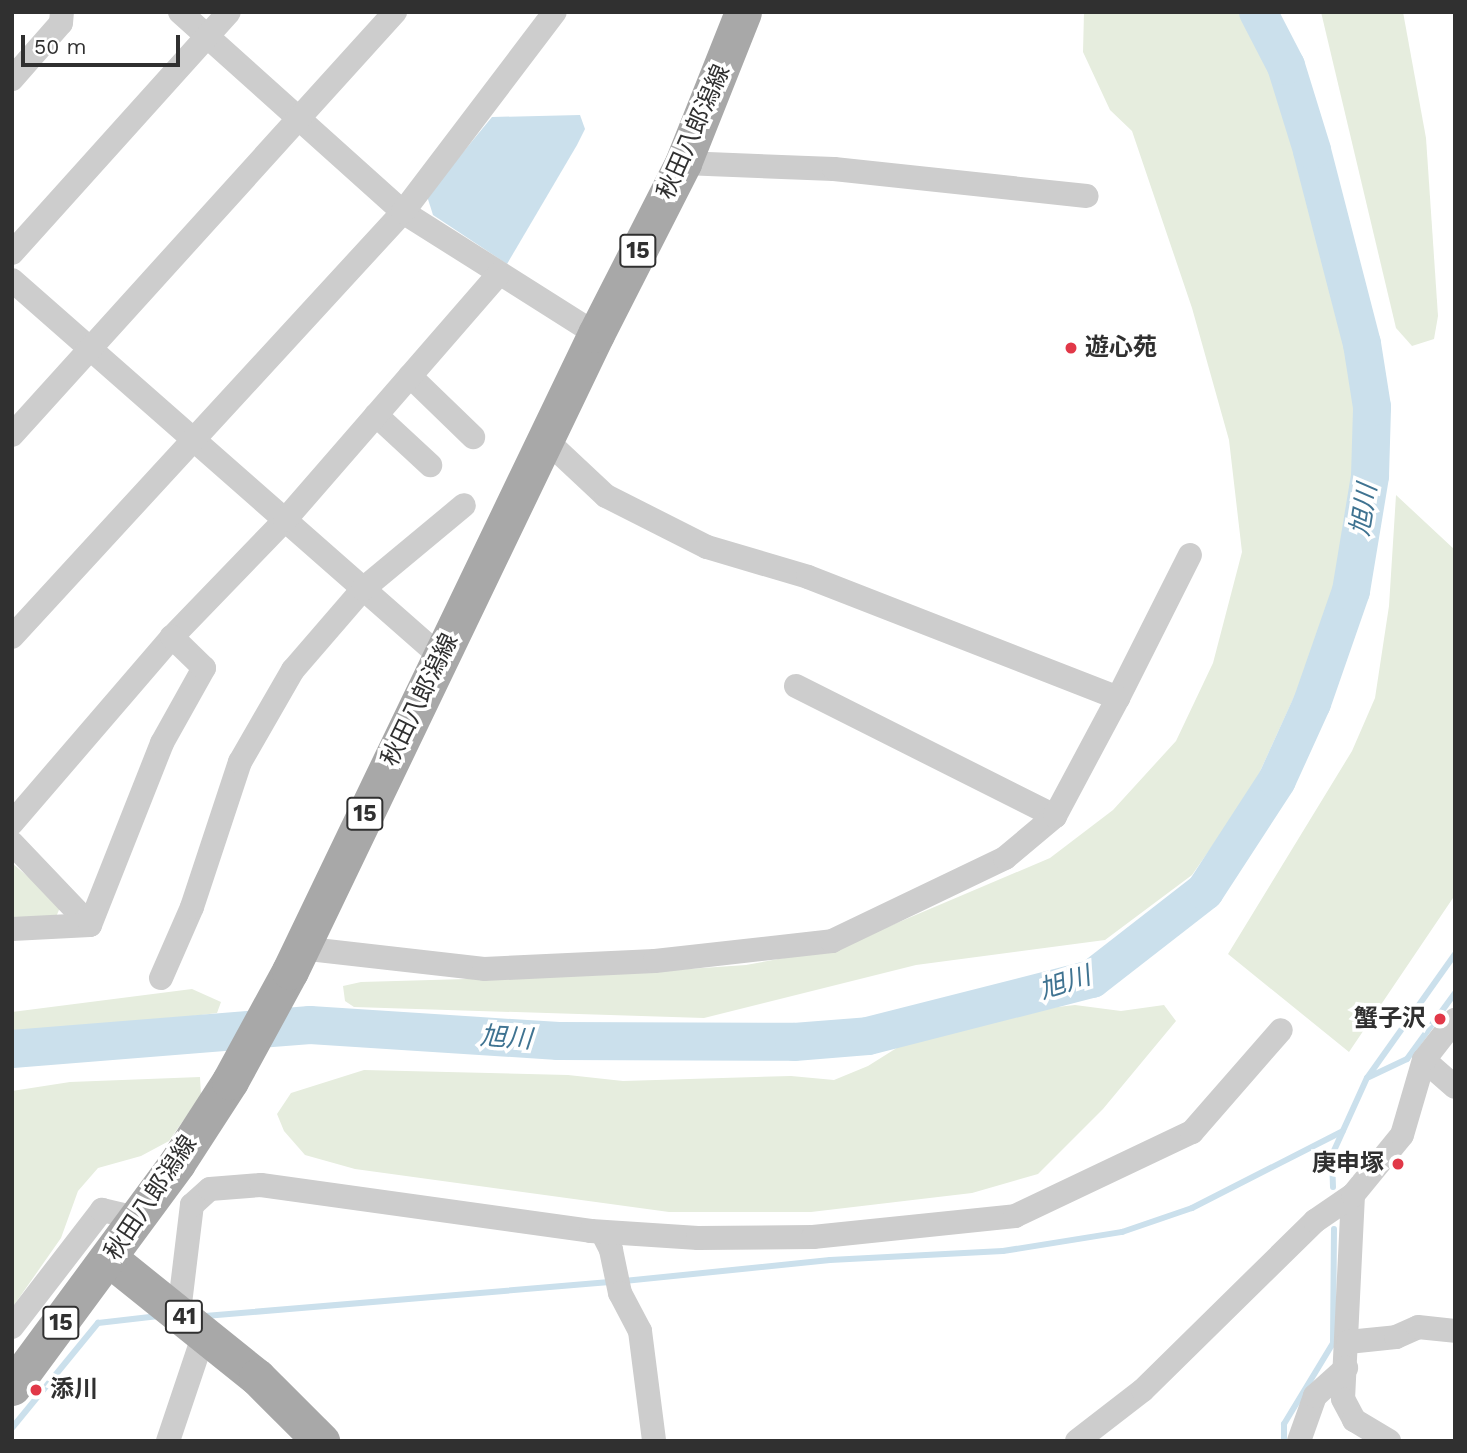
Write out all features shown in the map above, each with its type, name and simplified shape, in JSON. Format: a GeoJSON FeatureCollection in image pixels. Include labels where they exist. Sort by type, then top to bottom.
{"type":"FeatureCollection","features":[{"type":"Feature","properties":{"kind":"main road","name":"秋田八郎潟線"},"geometry":{"type":"LineString","coordinates":[[12,1387],[110,1259],[177,1163],[230,1081],[295,959],[596,334],[683,163],[743,12]]}},
{"type":"Feature","properties":{"kind":"main road","name":"41"},"geometry":{"type":"LineString","coordinates":[[110,1259],[257,1377],[321,1441]]}},
{"type":"Feature","properties":{"kind":"street"},"geometry":{"type":"LineString","coordinates":[[12,79],[61,23],[62,12]]}},
{"type":"Feature","properties":{"kind":"street"},"geometry":{"type":"LineString","coordinates":[[180,12],[403,212],[498,275],[596,334]]}},
{"type":"Feature","properties":{"kind":"street"},"geometry":{"type":"LineString","coordinates":[[12,253],[229,12]]}},
{"type":"Feature","properties":{"kind":"street"},"geometry":{"type":"LineString","coordinates":[[12,435],[395,12]]}},
{"type":"Feature","properties":{"kind":"street"},"geometry":{"type":"LineString","coordinates":[[12,638],[403,212],[555,12]]}},
{"type":"Feature","properties":{"kind":"street"},"geometry":{"type":"LineString","coordinates":[[683,163],[834,169],[1087,196]]}},
{"type":"Feature","properties":{"kind":"street"},"geometry":{"type":"LineString","coordinates":[[12,823],[172,637],[285,520],[498,275]]}},
{"type":"Feature","properties":{"kind":"street"},"geometry":{"type":"LineString","coordinates":[[12,280],[88,350],[441,657]]}},
{"type":"Feature","properties":{"kind":"street"},"geometry":{"type":"LineString","coordinates":[[410,376],[473,437]]}},
{"type":"Feature","properties":{"kind":"street"},"geometry":{"type":"LineString","coordinates":[[376,415],[430,465]]}},
{"type":"Feature","properties":{"kind":"street"},"geometry":{"type":"LineString","coordinates":[[545,439],[606,496],[707,547],[808,577],[1118,698]]}},
{"type":"Feature","properties":{"kind":"street"},"geometry":{"type":"LineString","coordinates":[[161,978],[192,907],[240,762],[293,670],[363,589],[464,505]]}},
{"type":"Feature","properties":{"kind":"street"},"geometry":{"type":"LineString","coordinates":[[295,959],[484,969],[655,961],[832,941],[1005,858],[1055,816],[1190,555]]}},
{"type":"Feature","properties":{"kind":"street"},"geometry":{"type":"LineString","coordinates":[[90,925],[162,743],[204,668],[172,637]]}},
{"type":"Feature","properties":{"kind":"street"},"geometry":{"type":"LineString","coordinates":[[796,686],[1055,816]]}},
{"type":"Feature","properties":{"kind":"street"},"geometry":{"type":"LineString","coordinates":[[12,843],[90,925]]}},
{"type":"Feature","properties":{"kind":"street"},"geometry":{"type":"LineString","coordinates":[[12,929],[90,925]]}},
{"type":"Feature","properties":{"kind":"street"},"geometry":{"type":"LineString","coordinates":[[1077,1441],[1143,1390],[1315,1221],[1353,1195],[1402,1135],[1424,1060],[1455,1020]]}},
{"type":"Feature","properties":{"kind":"street"},"geometry":{"type":"LineString","coordinates":[[168,1441],[192,1323],[192,1205],[210,1189],[261,1185],[602,1232],[698,1238],[813,1237],[1015,1216],[1192,1132],[1281,1030]]}},
{"type":"Feature","properties":{"kind":"street"},"geometry":{"type":"LineString","coordinates":[[1424,1060],[1455,1087]]}},
{"type":"Feature","properties":{"kind":"street"},"geometry":{"type":"LineString","coordinates":[[1353,1195],[1348,1342],[1343,1399],[1354,1420],[1389,1441]]}},
{"type":"Feature","properties":{"kind":"street"},"geometry":{"type":"LineString","coordinates":[[12,1327],[102,1210],[138,1218]]}},
{"type":"Feature","properties":{"kind":"street"},"geometry":{"type":"LineString","coordinates":[[602,1232],[618,1284],[640,1331],[654,1441]]}},
{"type":"Feature","properties":{"kind":"street"},"geometry":{"type":"LineString","coordinates":[[1348,1342],[1396,1337],[1418,1327],[1455,1331]]}},
{"type":"Feature","properties":{"kind":"street"},"geometry":{"type":"LineString","coordinates":[[1299,1441],[1315,1396],[1346,1368]]}},
{"type":"Feature","properties":{"kind":"green space"},"geometry":{"type":"Polygon","coordinates":[[[1084,12],[1245,12],[1285,112],[1317,220],[1354,362],[1363,420],[1341,580],[1315,651],[1252,789],[1192,875],[1105,940],[916,965],[704,1018],[354,1007],[345,1001],[343,986],[361,982],[601,975],[746,965],[838,948],[1050,858],[1113,810],[1176,741],[1213,663],[1242,552],[1229,440],[1192,308],[1132,131],[1110,110],[1083,52],[1084,12]]]}},
{"type":"Feature","properties":{"kind":"green space"},"geometry":{"type":"Polygon","coordinates":[[[1321,12],[1403,12],[1426,138],[1438,316],[1434,339],[1412,346],[1396,328],[1321,12]]]}},
{"type":"Feature","properties":{"kind":"green space"},"geometry":{"type":"Polygon","coordinates":[[[1396,495],[1455,550],[1455,895],[1349,1052],[1228,954],[1352,751],[1375,698],[1389,606],[1396,495]]]}},
{"type":"Feature","properties":{"kind":"green space"},"geometry":{"type":"Polygon","coordinates":[[[12,863],[61,905],[54,922],[12,924],[12,863]]]}},
{"type":"Feature","properties":{"kind":"green space"},"geometry":{"type":"Polygon","coordinates":[[[192,989],[221,1002],[217,1013],[12,1039],[12,1012],[192,989]]]}},
{"type":"Feature","properties":{"kind":"green space"},"geometry":{"type":"Polygon","coordinates":[[[1075,1005],[1121,1011],[1164,1005],[1176,1021],[1103,1109],[1038,1174],[972,1193],[811,1212],[669,1212],[355,1169],[305,1155],[284,1131],[277,1114],[291,1093],[364,1070],[568,1075],[623,1081],[791,1076],[834,1080],[868,1066],[911,1039],[1013,1012],[1075,1005]]]}},
{"type":"Feature","properties":{"kind":"green space"},"geometry":{"type":"Polygon","coordinates":[[[200,1077],[201,1095],[169,1141],[141,1156],[98,1168],[78,1191],[61,1238],[12,1308],[12,1091],[70,1082],[200,1077]]]}},
{"type":"Feature","properties":{"kind":"water"},"geometry":{"type":"Polygon","coordinates":[[[580,115],[585,129],[507,264],[433,215],[427,196],[492,117],[580,115]]]}},
{"type":"Feature","properties":{"kind":"waterway","name":"旭川"},"geometry":{"type":"LineString","coordinates":[[12,1049],[310,1025],[558,1041],[794,1042],[868,1036],[1092,979],[1205,891],[1277,780],[1312,703],[1351,591],[1370,476],[1372,407],[1362,344],[1312,150],[1286,66],[1258,12]]}},
{"type":"Feature","properties":{"kind":"waterway"},"geometry":{"type":"LineString","coordinates":[[1333,1187],[1332,1155],[1367,1078],[1455,954]]}},
{"type":"Feature","properties":{"kind":"waterway"},"geometry":{"type":"LineString","coordinates":[[1369,1077],[1407,1059],[1455,993]]}},
{"type":"Feature","properties":{"kind":"waterway"},"geometry":{"type":"LineString","coordinates":[[624,1281],[830,1260],[1003,1251],[1122,1232],[1192,1208],[1343,1131]]}},
{"type":"Feature","properties":{"kind":"waterway"},"geometry":{"type":"LineString","coordinates":[[1284,1441],[1284,1424],[1333,1343],[1334,1229]]}},
{"type":"Feature","properties":{"kind":"waterway"},"geometry":{"type":"LineString","coordinates":[[205,1316],[613,1282]]}},
{"type":"Feature","properties":{"kind":"waterway"},"geometry":{"type":"LineString","coordinates":[[12,1428],[98,1323],[159,1316]]}},
{"type":"Feature","properties":{"kind":"place","name":"遊心苑"},"geometry":{"type":"Point","coordinates":[1071,348]}},
{"type":"Feature","properties":{"kind":"place","name":"蟹子沢"},"geometry":{"type":"Point","coordinates":[1440,1019]}},
{"type":"Feature","properties":{"kind":"place","name":"庚申塚"},"geometry":{"type":"Point","coordinates":[1398,1164]}},
{"type":"Feature","properties":{"kind":"place","name":"添川"},"geometry":{"type":"Point","coordinates":[36,1390]}}]}
